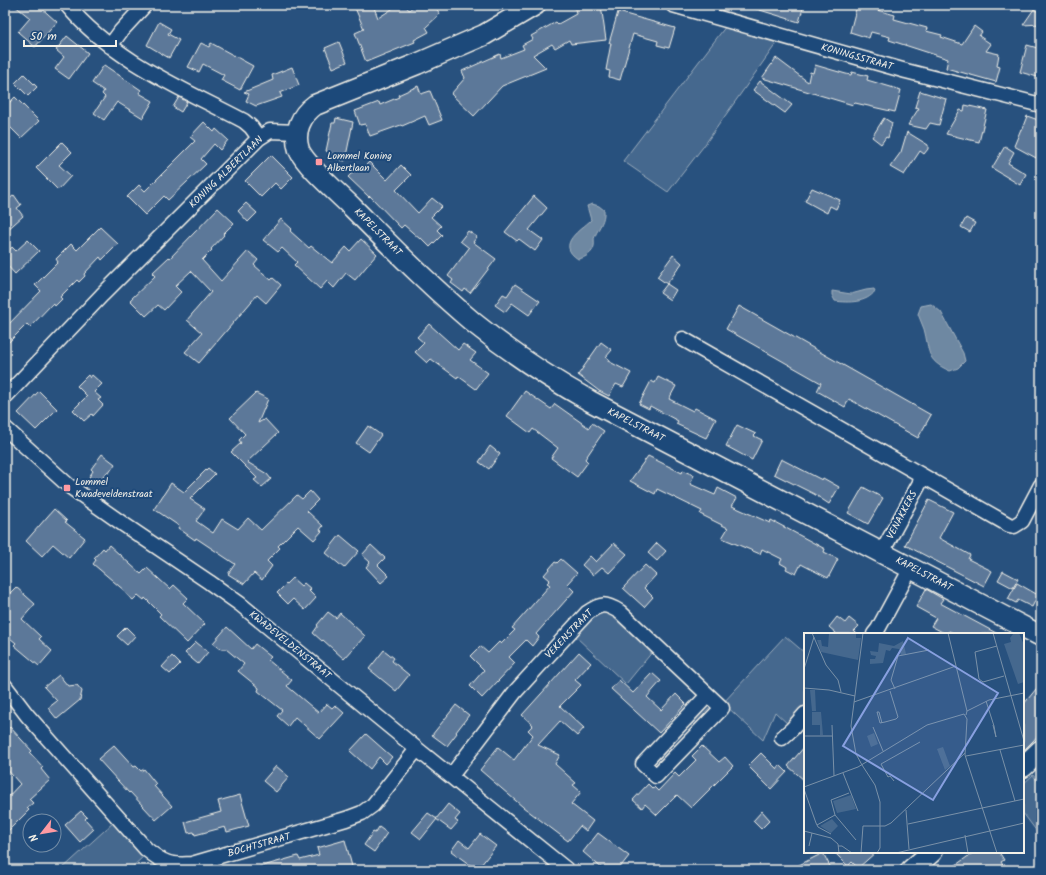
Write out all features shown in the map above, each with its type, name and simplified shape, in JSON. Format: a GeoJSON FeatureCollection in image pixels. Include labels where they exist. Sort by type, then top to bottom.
{"type":"FeatureCollection","features":[{"type":"Feature","properties":{"kind":"main road"},"geometry":{"type":"LineString","coordinates":[[298,132],[299,124],[302,118],[315,105],[484,35],[534,5]]}},
{"type":"Feature","properties":{"kind":"main road","name":"KAPELSTRAAT"},"geometry":{"type":"LineString","coordinates":[[298,132],[300,152],[317,172],[451,302],[509,350],[546,375],[590,401],[1041,636]]}},
{"type":"Feature","properties":{"kind":"main road"},"geometry":{"type":"LineString","coordinates":[[1024,766],[1041,750]]}},
{"type":"Feature","properties":{"kind":"main road"},"geometry":{"type":"LineString","coordinates":[[911,870],[931,853]]}},
{"type":"Feature","properties":{"kind":"street"},"geometry":{"type":"LineString","coordinates":[[67,5],[92,31],[133,62],[244,121],[251,127],[259,138]]}},
{"type":"Feature","properties":{"kind":"street"},"geometry":{"type":"LineString","coordinates":[[110,46],[121,31],[145,5]]}},
{"type":"Feature","properties":{"kind":"street","name":"KONINGSSTRAAT"},"geometry":{"type":"LineString","coordinates":[[673,5],[906,71],[1041,105]]}},
{"type":"Feature","properties":{"kind":"street","name":"KONING ALBERTLAAN"},"geometry":{"type":"LineString","coordinates":[[5,397],[102,295],[259,138],[270,131],[298,132]]}},
{"type":"Feature","properties":{"kind":"street"},"geometry":{"type":"LineString","coordinates":[[683,339],[1004,523],[1014,526],[1022,521],[1041,485]]}},
{"type":"Feature","properties":{"kind":"street","name":"KWADEVELDENSTRAAT"},"geometry":{"type":"LineString","coordinates":[[5,428],[69,486],[240,604],[567,870]]}},
{"type":"Feature","properties":{"kind":"street","name":"VENAKKERS"},"geometry":{"type":"LineString","coordinates":[[882,552],[923,477]]}},
{"type":"Feature","properties":{"kind":"street"},"geometry":{"type":"LineString","coordinates":[[875,633],[911,568]]}},
{"type":"Feature","properties":{"kind":"street","name":"VEKENSTRAAT"},"geometry":{"type":"LineString","coordinates":[[451,776],[516,692],[587,613],[601,605],[608,605],[620,612],[722,708],[656,776],[643,764],[708,695]]}},
{"type":"Feature","properties":{"kind":"street","name":"BOCHTSTRAAT"},"geometry":{"type":"LineString","coordinates":[[5,686],[27,715],[146,849],[157,858],[173,865],[192,864],[346,820],[362,813],[380,796],[417,749]]}},
{"type":"Feature","properties":{"kind":"street"},"geometry":{"type":"LineString","coordinates":[[782,738],[804,715]]}},
{"type":"Feature","properties":{"kind":"shaded area"},"geometry":{"type":"Polygon","coordinates":[[[726,26],[778,41],[703,147],[668,192],[623,161],[726,26]]]}},
{"type":"Feature","properties":{"kind":"shaded area"},"geometry":{"type":"Polygon","coordinates":[[[592,204],[599,206],[604,210],[604,217],[594,237],[594,246],[592,251],[583,258],[578,259],[569,248],[569,243],[576,233],[591,220],[587,206],[592,204]]]}},
{"type":"Feature","properties":{"kind":"shaded area"},"geometry":{"type":"Polygon","coordinates":[[[874,289],[875,291],[872,295],[857,301],[835,301],[832,295],[832,291],[851,294],[874,289]]]}},
{"type":"Feature","properties":{"kind":"shaded area"},"geometry":{"type":"Polygon","coordinates":[[[931,304],[941,312],[963,353],[965,361],[958,368],[950,371],[932,359],[928,349],[924,329],[918,314],[921,306],[931,304]]]}},
{"type":"Feature","properties":{"kind":"shaded area"},"geometry":{"type":"Polygon","coordinates":[[[603,612],[612,613],[653,651],[626,684],[575,636],[591,618],[603,612]]]}},
{"type":"Feature","properties":{"kind":"shaded area"},"geometry":{"type":"Polygon","coordinates":[[[785,636],[804,652],[804,709],[790,726],[775,712],[763,740],[723,703],[785,636]]]}},
{"type":"Feature","properties":{"kind":"shaded area"},"geometry":{"type":"Polygon","coordinates":[[[706,705],[709,705],[712,708],[712,711],[694,728],[690,725],[691,721],[706,705]]]}},
{"type":"Feature","properties":{"kind":"shaded area"},"geometry":{"type":"Polygon","coordinates":[[[667,747],[672,749],[673,753],[656,770],[652,762],[667,747]]]}},
{"type":"Feature","properties":{"kind":"shaded area"},"geometry":{"type":"Polygon","coordinates":[[[1033,775],[1041,786],[1041,837],[1024,814],[1024,783],[1033,775]]]}},
{"type":"Feature","properties":{"kind":"shaded area"},"geometry":{"type":"Polygon","coordinates":[[[115,821],[145,855],[129,870],[61,870],[115,821]]]}},
{"type":"Feature","properties":{"kind":"building"},"geometry":{"type":"Polygon","coordinates":[[[14,5],[38,5],[57,22],[35,47],[18,32],[30,18],[14,5]]]}},
{"type":"Feature","properties":{"kind":"building"},"geometry":{"type":"Polygon","coordinates":[[[363,5],[373,5],[378,18],[392,9],[393,5],[405,5],[409,10],[415,5],[434,5],[440,14],[426,27],[429,32],[414,40],[415,42],[366,62],[355,33],[364,29],[355,8],[363,5]]]}},
{"type":"Feature","properties":{"kind":"building"},"geometry":{"type":"Polygon","coordinates":[[[601,5],[606,40],[571,44],[569,40],[555,48],[552,44],[533,55],[546,68],[502,86],[474,116],[451,94],[465,78],[462,71],[500,54],[501,58],[524,49],[522,45],[533,39],[531,36],[556,22],[558,24],[576,14],[575,8],[601,5]]]}},
{"type":"Feature","properties":{"kind":"building"},"geometry":{"type":"Polygon","coordinates":[[[750,5],[804,5],[799,22],[750,7],[750,5]]]}},
{"type":"Feature","properties":{"kind":"building"},"geometry":{"type":"Polygon","coordinates":[[[857,5],[879,5],[877,10],[895,15],[894,19],[927,28],[926,31],[942,35],[941,37],[962,44],[974,26],[982,32],[979,36],[991,44],[986,51],[999,54],[997,66],[1000,67],[996,82],[946,68],[948,59],[889,40],[890,37],[871,32],[869,38],[850,32],[857,5]]]}},
{"type":"Feature","properties":{"kind":"building"},"geometry":{"type":"Polygon","coordinates":[[[1034,9],[1041,14],[1041,24],[1023,25],[1034,9]]]}},
{"type":"Feature","properties":{"kind":"building"},"geometry":{"type":"Polygon","coordinates":[[[618,12],[675,28],[669,48],[657,45],[658,41],[633,34],[620,80],[609,77],[610,71],[606,70],[611,43],[609,43],[618,12]]]}},
{"type":"Feature","properties":{"kind":"building"},"geometry":{"type":"Polygon","coordinates":[[[159,22],[171,29],[168,34],[179,40],[169,58],[147,45],[159,22]]]}},
{"type":"Feature","properties":{"kind":"building"},"geometry":{"type":"Polygon","coordinates":[[[67,36],[88,53],[69,79],[55,69],[64,57],[56,50],[67,36]]]}},
{"type":"Feature","properties":{"kind":"building"},"geometry":{"type":"Polygon","coordinates":[[[339,42],[347,62],[333,68],[325,48],[339,42]]]}},
{"type":"Feature","properties":{"kind":"building"},"geometry":{"type":"Polygon","coordinates":[[[201,43],[209,47],[211,43],[253,66],[240,90],[221,80],[224,75],[203,64],[199,72],[188,67],[201,43]]]}},
{"type":"Feature","properties":{"kind":"building"},"geometry":{"type":"Polygon","coordinates":[[[1027,45],[1041,49],[1041,78],[1020,72],[1027,45]]]}},
{"type":"Feature","properties":{"kind":"building"},"geometry":{"type":"Polygon","coordinates":[[[776,58],[808,82],[810,72],[813,73],[815,65],[846,74],[851,75],[852,72],[868,76],[867,80],[901,90],[895,112],[855,103],[853,105],[762,78],[776,58]]]}},
{"type":"Feature","properties":{"kind":"building"},"geometry":{"type":"Polygon","coordinates":[[[104,65],[141,90],[139,93],[153,101],[143,118],[117,102],[104,120],[94,113],[105,97],[102,94],[104,91],[92,83],[104,65]]]}},
{"type":"Feature","properties":{"kind":"building"},"geometry":{"type":"Polygon","coordinates":[[[292,67],[299,85],[280,93],[282,97],[256,106],[246,101],[249,94],[244,92],[273,80],[272,75],[292,67]]]}},
{"type":"Feature","properties":{"kind":"building"},"geometry":{"type":"Polygon","coordinates":[[[24,74],[37,87],[28,96],[15,83],[24,74]]]}},
{"type":"Feature","properties":{"kind":"building"},"geometry":{"type":"Polygon","coordinates":[[[760,81],[792,105],[785,113],[753,90],[760,81]]]}},
{"type":"Feature","properties":{"kind":"building"},"geometry":{"type":"Polygon","coordinates":[[[418,86],[421,94],[430,91],[442,120],[429,125],[425,116],[402,126],[401,125],[370,136],[365,124],[360,125],[355,111],[379,102],[380,105],[399,97],[398,95],[418,86]]]}},
{"type":"Feature","properties":{"kind":"building"},"geometry":{"type":"Polygon","coordinates":[[[920,91],[946,99],[939,125],[930,123],[926,129],[908,125],[919,108],[915,107],[920,91]]]}},
{"type":"Feature","properties":{"kind":"building"},"geometry":{"type":"Polygon","coordinates":[[[15,97],[39,121],[21,138],[5,122],[5,107],[15,97]]]}},
{"type":"Feature","properties":{"kind":"building"},"geometry":{"type":"Polygon","coordinates":[[[179,97],[187,102],[181,112],[173,107],[179,97]]]}},
{"type":"Feature","properties":{"kind":"building"},"geometry":{"type":"Polygon","coordinates":[[[965,105],[987,110],[979,142],[946,134],[960,110],[964,111],[965,105]]]}},
{"type":"Feature","properties":{"kind":"building"},"geometry":{"type":"Polygon","coordinates":[[[1027,116],[1041,121],[1041,154],[1038,159],[1014,146],[1027,116]]]}},
{"type":"Feature","properties":{"kind":"building"},"geometry":{"type":"Polygon","coordinates":[[[336,118],[353,122],[345,161],[328,157],[329,152],[326,151],[332,123],[335,123],[336,118]]]}},
{"type":"Feature","properties":{"kind":"building"},"geometry":{"type":"Polygon","coordinates":[[[884,118],[892,123],[888,138],[886,137],[881,144],[872,137],[884,118]]]}},
{"type":"Feature","properties":{"kind":"building"},"geometry":{"type":"Polygon","coordinates":[[[204,122],[214,132],[216,129],[228,140],[220,150],[214,144],[201,159],[206,164],[168,200],[164,196],[145,215],[127,197],[139,185],[145,191],[195,141],[190,137],[204,122]]]}},
{"type":"Feature","properties":{"kind":"building"},"geometry":{"type":"Polygon","coordinates":[[[907,132],[928,145],[928,149],[924,154],[920,151],[904,175],[890,167],[901,152],[907,132]]]}},
{"type":"Feature","properties":{"kind":"building"},"geometry":{"type":"Polygon","coordinates":[[[62,142],[72,152],[59,165],[71,176],[58,190],[36,168],[62,142]]]}},
{"type":"Feature","properties":{"kind":"building"},"geometry":{"type":"Polygon","coordinates":[[[1005,146],[1014,152],[1008,163],[1026,174],[1020,185],[992,168],[1005,146]]]}},
{"type":"Feature","properties":{"kind":"building"},"geometry":{"type":"Polygon","coordinates":[[[271,155],[293,177],[281,189],[275,183],[261,197],[245,181],[271,155]]]}},
{"type":"Feature","properties":{"kind":"building"},"geometry":{"type":"Polygon","coordinates":[[[369,162],[387,180],[401,165],[411,175],[396,190],[418,213],[432,198],[442,206],[431,217],[441,226],[437,230],[442,235],[430,247],[404,225],[401,228],[370,196],[369,197],[348,177],[359,166],[362,169],[369,162]]]}},
{"type":"Feature","properties":{"kind":"building"},"geometry":{"type":"Polygon","coordinates":[[[812,188],[840,200],[836,209],[830,206],[827,213],[805,201],[812,188]]]}},
{"type":"Feature","properties":{"kind":"building"},"geometry":{"type":"Polygon","coordinates":[[[14,195],[21,205],[17,208],[23,216],[5,232],[5,203],[14,195]]]}},
{"type":"Feature","properties":{"kind":"building"},"geometry":{"type":"Polygon","coordinates":[[[534,196],[547,208],[529,230],[543,240],[535,251],[519,239],[517,241],[505,232],[534,196]]]}},
{"type":"Feature","properties":{"kind":"building"},"geometry":{"type":"Polygon","coordinates":[[[246,203],[257,213],[248,222],[238,211],[246,203]]]}},
{"type":"Feature","properties":{"kind":"building"},"geometry":{"type":"Polygon","coordinates":[[[218,208],[234,223],[202,260],[221,281],[248,251],[258,260],[254,265],[271,280],[273,278],[281,285],[266,303],[257,295],[199,363],[185,352],[202,333],[187,320],[211,292],[191,271],[175,286],[181,292],[164,310],[158,305],[146,316],[130,300],[155,276],[152,273],[169,257],[170,258],[218,208]]]}},
{"type":"Feature","properties":{"kind":"building"},"geometry":{"type":"Polygon","coordinates":[[[966,218],[975,223],[970,232],[961,227],[966,218]]]}},
{"type":"Feature","properties":{"kind":"building"},"geometry":{"type":"Polygon","coordinates":[[[281,219],[292,229],[290,231],[309,248],[311,246],[332,263],[346,247],[350,251],[361,239],[377,254],[355,280],[346,273],[334,288],[327,281],[320,289],[294,265],[297,262],[282,248],[278,252],[263,240],[281,219]]]}},
{"type":"Feature","properties":{"kind":"building"},"geometry":{"type":"Polygon","coordinates":[[[100,227],[118,244],[102,260],[100,257],[84,274],[85,276],[79,282],[77,280],[60,297],[62,299],[55,306],[53,303],[30,327],[27,324],[5,346],[5,328],[41,291],[35,285],[58,262],[56,259],[71,244],[77,250],[100,227]]]}},
{"type":"Feature","properties":{"kind":"building"},"geometry":{"type":"Polygon","coordinates":[[[468,231],[477,237],[473,242],[496,259],[470,293],[465,289],[463,292],[451,283],[453,280],[448,276],[469,248],[460,241],[468,231]]]}},
{"type":"Feature","properties":{"kind":"building"},"geometry":{"type":"Polygon","coordinates":[[[28,240],[39,251],[15,274],[5,263],[9,259],[5,255],[12,247],[16,251],[28,240]]]}},
{"type":"Feature","properties":{"kind":"building"},"geometry":{"type":"Polygon","coordinates":[[[673,255],[682,263],[667,284],[657,277],[673,255]]]}},
{"type":"Feature","properties":{"kind":"building"},"geometry":{"type":"Polygon","coordinates":[[[515,284],[540,301],[529,315],[512,303],[505,312],[495,305],[503,294],[507,296],[515,284]]]}},
{"type":"Feature","properties":{"kind":"building"},"geometry":{"type":"Polygon","coordinates":[[[667,284],[676,290],[670,300],[660,293],[667,284]]]}},
{"type":"Feature","properties":{"kind":"building"},"geometry":{"type":"Polygon","coordinates":[[[739,306],[931,415],[918,438],[849,399],[845,407],[817,391],[821,383],[726,329],[739,306]]]}},
{"type":"Feature","properties":{"kind":"building"},"geometry":{"type":"Polygon","coordinates":[[[429,324],[458,350],[463,344],[476,353],[470,360],[488,373],[476,389],[458,376],[457,378],[431,359],[427,363],[415,352],[424,343],[417,337],[429,324]]]}},
{"type":"Feature","properties":{"kind":"building"},"geometry":{"type":"Polygon","coordinates":[[[601,342],[612,350],[606,357],[609,359],[608,361],[631,373],[623,387],[616,384],[609,396],[599,391],[578,375],[601,342]]]}},
{"type":"Feature","properties":{"kind":"building"},"geometry":{"type":"Polygon","coordinates":[[[88,375],[90,378],[92,375],[102,384],[94,392],[101,398],[98,400],[103,405],[93,416],[92,414],[84,421],[73,410],[87,396],[77,386],[88,375]]]}},
{"type":"Feature","properties":{"kind":"building"},"geometry":{"type":"Polygon","coordinates":[[[658,377],[676,386],[669,399],[693,411],[695,408],[716,419],[706,438],[676,424],[678,421],[650,406],[649,409],[639,404],[651,381],[655,383],[658,377]]]}},
{"type":"Feature","properties":{"kind":"building"},"geometry":{"type":"Polygon","coordinates":[[[39,391],[57,409],[36,430],[18,413],[39,391]]]}},
{"type":"Feature","properties":{"kind":"building"},"geometry":{"type":"Polygon","coordinates":[[[525,391],[551,409],[555,404],[589,428],[592,423],[604,431],[585,459],[588,462],[577,477],[551,458],[558,448],[533,429],[530,433],[507,416],[525,391]]]}},
{"type":"Feature","properties":{"kind":"building"},"geometry":{"type":"Polygon","coordinates":[[[256,393],[268,399],[258,423],[265,419],[278,433],[247,462],[267,474],[271,479],[262,487],[254,480],[257,478],[231,452],[241,443],[239,440],[245,434],[230,418],[256,393]]]}},
{"type":"Feature","properties":{"kind":"building"},"geometry":{"type":"Polygon","coordinates":[[[737,425],[756,434],[754,436],[762,440],[752,460],[726,446],[737,425]]]}},
{"type":"Feature","properties":{"kind":"building"},"geometry":{"type":"Polygon","coordinates":[[[368,426],[381,435],[369,452],[356,443],[368,426]]]}},
{"type":"Feature","properties":{"kind":"building"},"geometry":{"type":"Polygon","coordinates":[[[490,446],[500,454],[489,469],[479,462],[490,446]]]}},
{"type":"Feature","properties":{"kind":"building"},"geometry":{"type":"Polygon","coordinates":[[[102,454],[115,464],[109,473],[107,472],[98,484],[89,477],[93,471],[91,469],[102,454]]]}},
{"type":"Feature","properties":{"kind":"building"},"geometry":{"type":"Polygon","coordinates":[[[648,456],[682,473],[683,470],[694,475],[690,484],[715,495],[718,488],[737,498],[732,506],[770,523],[771,520],[825,549],[824,552],[838,559],[828,578],[801,564],[796,574],[786,569],[787,567],[780,563],[782,559],[762,549],[760,554],[722,538],[728,528],[700,514],[702,511],[657,489],[655,494],[630,481],[648,456]]]}},
{"type":"Feature","properties":{"kind":"building"},"geometry":{"type":"Polygon","coordinates":[[[781,459],[839,487],[829,504],[814,494],[774,474],[781,459]]]}},
{"type":"Feature","properties":{"kind":"building"},"geometry":{"type":"Polygon","coordinates":[[[208,468],[215,474],[190,499],[205,509],[196,521],[213,533],[222,519],[238,529],[248,518],[261,530],[297,495],[302,499],[310,491],[318,500],[307,511],[323,526],[320,530],[322,531],[314,540],[298,526],[278,546],[280,548],[267,561],[272,566],[262,580],[254,573],[244,584],[228,574],[235,564],[196,538],[195,540],[178,528],[179,526],[154,509],[171,483],[184,492],[208,468]]]}},
{"type":"Feature","properties":{"kind":"building"},"geometry":{"type":"Polygon","coordinates":[[[863,487],[883,498],[868,524],[848,513],[863,487]]]}},
{"type":"Feature","properties":{"kind":"building"},"geometry":{"type":"Polygon","coordinates":[[[929,500],[953,512],[939,538],[970,555],[968,559],[992,571],[984,586],[905,545],[929,500]]]}},
{"type":"Feature","properties":{"kind":"building"},"geometry":{"type":"Polygon","coordinates":[[[54,509],[67,521],[65,522],[85,538],[69,558],[53,544],[42,556],[26,541],[54,509]]]}},
{"type":"Feature","properties":{"kind":"building"},"geometry":{"type":"Polygon","coordinates":[[[340,535],[359,551],[344,568],[326,553],[340,535]]]}},
{"type":"Feature","properties":{"kind":"building"},"geometry":{"type":"Polygon","coordinates":[[[614,543],[627,554],[609,573],[602,567],[593,575],[582,565],[590,556],[596,562],[614,543]]]}},
{"type":"Feature","properties":{"kind":"building"},"geometry":{"type":"Polygon","coordinates":[[[657,543],[666,551],[657,561],[648,553],[657,543]]]}},
{"type":"Feature","properties":{"kind":"building"},"geometry":{"type":"Polygon","coordinates":[[[109,545],[141,574],[147,568],[170,589],[174,585],[188,598],[183,603],[205,624],[187,643],[159,616],[161,614],[145,598],[144,600],[138,595],[133,600],[125,593],[126,592],[93,564],[96,560],[94,558],[103,548],[105,550],[109,545]]]}},
{"type":"Feature","properties":{"kind":"building"},"geometry":{"type":"Polygon","coordinates":[[[371,545],[385,558],[378,565],[389,576],[381,583],[366,567],[370,562],[362,555],[371,545]]]}},
{"type":"Feature","properties":{"kind":"building"},"geometry":{"type":"Polygon","coordinates":[[[561,559],[577,573],[567,584],[574,591],[536,634],[539,637],[532,646],[526,640],[509,657],[515,663],[482,698],[470,686],[484,670],[470,656],[480,646],[488,653],[499,642],[501,644],[515,630],[512,628],[550,585],[547,583],[550,580],[544,575],[555,562],[557,563],[561,559]]]}},
{"type":"Feature","properties":{"kind":"building"},"geometry":{"type":"Polygon","coordinates":[[[645,565],[656,575],[644,588],[653,597],[644,607],[623,588],[645,565]]]}},
{"type":"Feature","properties":{"kind":"building"},"geometry":{"type":"Polygon","coordinates":[[[1003,571],[1018,579],[1013,588],[998,580],[1003,571]]]}},
{"type":"Feature","properties":{"kind":"building"},"geometry":{"type":"Polygon","coordinates":[[[292,578],[301,586],[304,583],[311,589],[309,591],[316,598],[305,610],[293,599],[288,604],[277,593],[292,578]]]}},
{"type":"Feature","properties":{"kind":"building"},"geometry":{"type":"Polygon","coordinates":[[[1017,583],[1038,595],[1032,607],[1018,600],[1016,603],[1008,599],[1017,583]]]}},
{"type":"Feature","properties":{"kind":"building"},"geometry":{"type":"Polygon","coordinates":[[[16,587],[35,604],[22,619],[41,637],[39,639],[52,651],[39,666],[14,645],[16,643],[5,634],[5,590],[9,594],[16,587]]]}},
{"type":"Feature","properties":{"kind":"building"},"geometry":{"type":"Polygon","coordinates":[[[926,589],[943,599],[940,603],[996,633],[954,633],[949,631],[948,633],[944,633],[931,626],[936,618],[916,607],[926,589]]]}},
{"type":"Feature","properties":{"kind":"building"},"geometry":{"type":"Polygon","coordinates":[[[328,612],[336,618],[340,613],[365,636],[344,659],[313,633],[318,626],[317,625],[328,612]]]}},
{"type":"Feature","properties":{"kind":"building"},"geometry":{"type":"Polygon","coordinates":[[[837,617],[845,623],[849,618],[859,626],[854,631],[856,633],[836,633],[829,627],[837,617]]]}},
{"type":"Feature","properties":{"kind":"building"},"geometry":{"type":"Polygon","coordinates":[[[126,627],[135,636],[127,645],[117,636],[126,627]]]}},
{"type":"Feature","properties":{"kind":"building"},"geometry":{"type":"Polygon","coordinates":[[[227,627],[251,649],[255,644],[271,657],[268,660],[292,680],[287,686],[319,713],[327,704],[332,708],[335,705],[344,713],[320,739],[295,717],[288,726],[277,716],[282,710],[258,691],[259,688],[238,671],[244,664],[226,649],[221,649],[213,643],[227,627]]]}},
{"type":"Feature","properties":{"kind":"building"},"geometry":{"type":"Polygon","coordinates":[[[196,642],[208,652],[198,664],[185,653],[196,642]]]}},
{"type":"Feature","properties":{"kind":"building"},"geometry":{"type":"Polygon","coordinates":[[[384,650],[394,658],[392,661],[409,675],[396,691],[369,669],[384,650]]]}},
{"type":"Feature","properties":{"kind":"building"},"geometry":{"type":"Polygon","coordinates":[[[579,652],[591,663],[575,680],[581,685],[560,706],[584,728],[577,736],[560,721],[538,745],[560,755],[555,764],[576,783],[573,785],[581,792],[571,804],[593,821],[586,831],[580,826],[568,841],[523,807],[480,770],[498,747],[514,760],[533,735],[528,730],[533,725],[522,715],[579,652]]]}},
{"type":"Feature","properties":{"kind":"building"},"geometry":{"type":"Polygon","coordinates":[[[172,656],[180,664],[170,674],[162,667],[172,656]]]}},
{"type":"Feature","properties":{"kind":"building"},"geometry":{"type":"Polygon","coordinates":[[[652,673],[661,681],[647,697],[661,710],[676,694],[686,704],[659,733],[611,689],[619,680],[633,693],[652,673]]]}},
{"type":"Feature","properties":{"kind":"building"},"geometry":{"type":"Polygon","coordinates":[[[59,675],[68,686],[77,685],[82,691],[80,700],[57,719],[48,708],[57,701],[44,687],[59,675]]]}},
{"type":"Feature","properties":{"kind":"building"},"geometry":{"type":"Polygon","coordinates":[[[1041,683],[1041,732],[1024,750],[1024,704],[1041,683]]]}},
{"type":"Feature","properties":{"kind":"building"},"geometry":{"type":"Polygon","coordinates":[[[456,705],[469,715],[447,746],[432,735],[456,705]]]}},
{"type":"Feature","properties":{"kind":"building"},"geometry":{"type":"Polygon","coordinates":[[[10,727],[32,751],[30,753],[43,767],[41,769],[50,780],[29,799],[33,803],[27,808],[29,810],[26,813],[22,813],[22,817],[5,834],[5,800],[20,784],[5,767],[5,732],[10,727]]]}},
{"type":"Feature","properties":{"kind":"building"},"geometry":{"type":"Polygon","coordinates":[[[366,734],[392,757],[386,764],[379,757],[370,769],[350,751],[366,734]]]}},
{"type":"Feature","properties":{"kind":"building"},"geometry":{"type":"Polygon","coordinates":[[[114,745],[134,767],[136,766],[141,771],[144,769],[156,784],[154,786],[172,806],[156,820],[98,759],[114,745]]]}},
{"type":"Feature","properties":{"kind":"building"},"geometry":{"type":"Polygon","coordinates":[[[702,746],[719,762],[725,757],[733,766],[691,808],[677,795],[657,815],[645,804],[642,808],[633,800],[648,784],[653,789],[654,787],[658,791],[675,773],[679,777],[696,760],[692,756],[702,746]]]}},
{"type":"Feature","properties":{"kind":"building"},"geometry":{"type":"Polygon","coordinates":[[[804,747],[804,780],[788,766],[804,747]]]}},
{"type":"Feature","properties":{"kind":"building"},"geometry":{"type":"Polygon","coordinates":[[[761,753],[777,769],[780,765],[787,772],[771,789],[748,766],[761,753]]]}},
{"type":"Feature","properties":{"kind":"building"},"geometry":{"type":"Polygon","coordinates":[[[276,766],[289,777],[276,792],[263,781],[276,766]]]}},
{"type":"Feature","properties":{"kind":"building"},"geometry":{"type":"Polygon","coordinates":[[[240,795],[249,826],[227,832],[225,827],[195,835],[194,832],[188,833],[185,822],[221,812],[218,801],[240,795]]]}},
{"type":"Feature","properties":{"kind":"building"},"geometry":{"type":"Polygon","coordinates":[[[448,804],[460,814],[455,820],[458,822],[451,830],[436,819],[448,804]]]}},
{"type":"Feature","properties":{"kind":"building"},"geometry":{"type":"Polygon","coordinates":[[[81,811],[87,817],[85,819],[94,829],[80,842],[65,825],[81,811]]]}},
{"type":"Feature","properties":{"kind":"building"},"geometry":{"type":"Polygon","coordinates":[[[762,811],[770,820],[761,829],[753,821],[762,811]]]}},
{"type":"Feature","properties":{"kind":"building"},"geometry":{"type":"Polygon","coordinates":[[[428,813],[437,819],[421,839],[412,832],[428,813]]]}},
{"type":"Feature","properties":{"kind":"building"},"geometry":{"type":"Polygon","coordinates":[[[379,827],[387,833],[374,852],[364,845],[373,832],[375,833],[379,827]]]}},
{"type":"Feature","properties":{"kind":"building"},"geometry":{"type":"Polygon","coordinates":[[[598,833],[629,856],[618,870],[604,870],[583,852],[598,833]]]}},
{"type":"Feature","properties":{"kind":"building"},"geometry":{"type":"Polygon","coordinates":[[[480,834],[496,846],[477,870],[451,851],[459,840],[469,848],[480,834]]]}},
{"type":"Feature","properties":{"kind":"building"},"geometry":{"type":"Polygon","coordinates":[[[345,840],[353,870],[259,870],[259,867],[298,856],[300,860],[319,855],[317,848],[345,840]]]}},
{"type":"Feature","properties":{"kind":"building"},"geometry":{"type":"Polygon","coordinates":[[[823,853],[832,870],[789,870],[823,853]]]}},
{"type":"Feature","properties":{"kind":"building"},"geometry":{"type":"Polygon","coordinates":[[[835,853],[875,853],[858,868],[852,862],[848,866],[835,853]]]}},
{"type":"Feature","properties":{"kind":"building"},"geometry":{"type":"Polygon","coordinates":[[[973,853],[1000,853],[1004,860],[1001,862],[1006,870],[949,870],[973,853]]]}},
{"type":"Feature","properties":{"kind":"place","name":"Lommel Koning Albertlaan"},"geometry":{"type":"Point","coordinates":[319,162]}},
{"type":"Feature","properties":{"kind":"place","name":"Lommel Kwadeveldenstraat"},"geometry":{"type":"Point","coordinates":[67,488]}}]}
